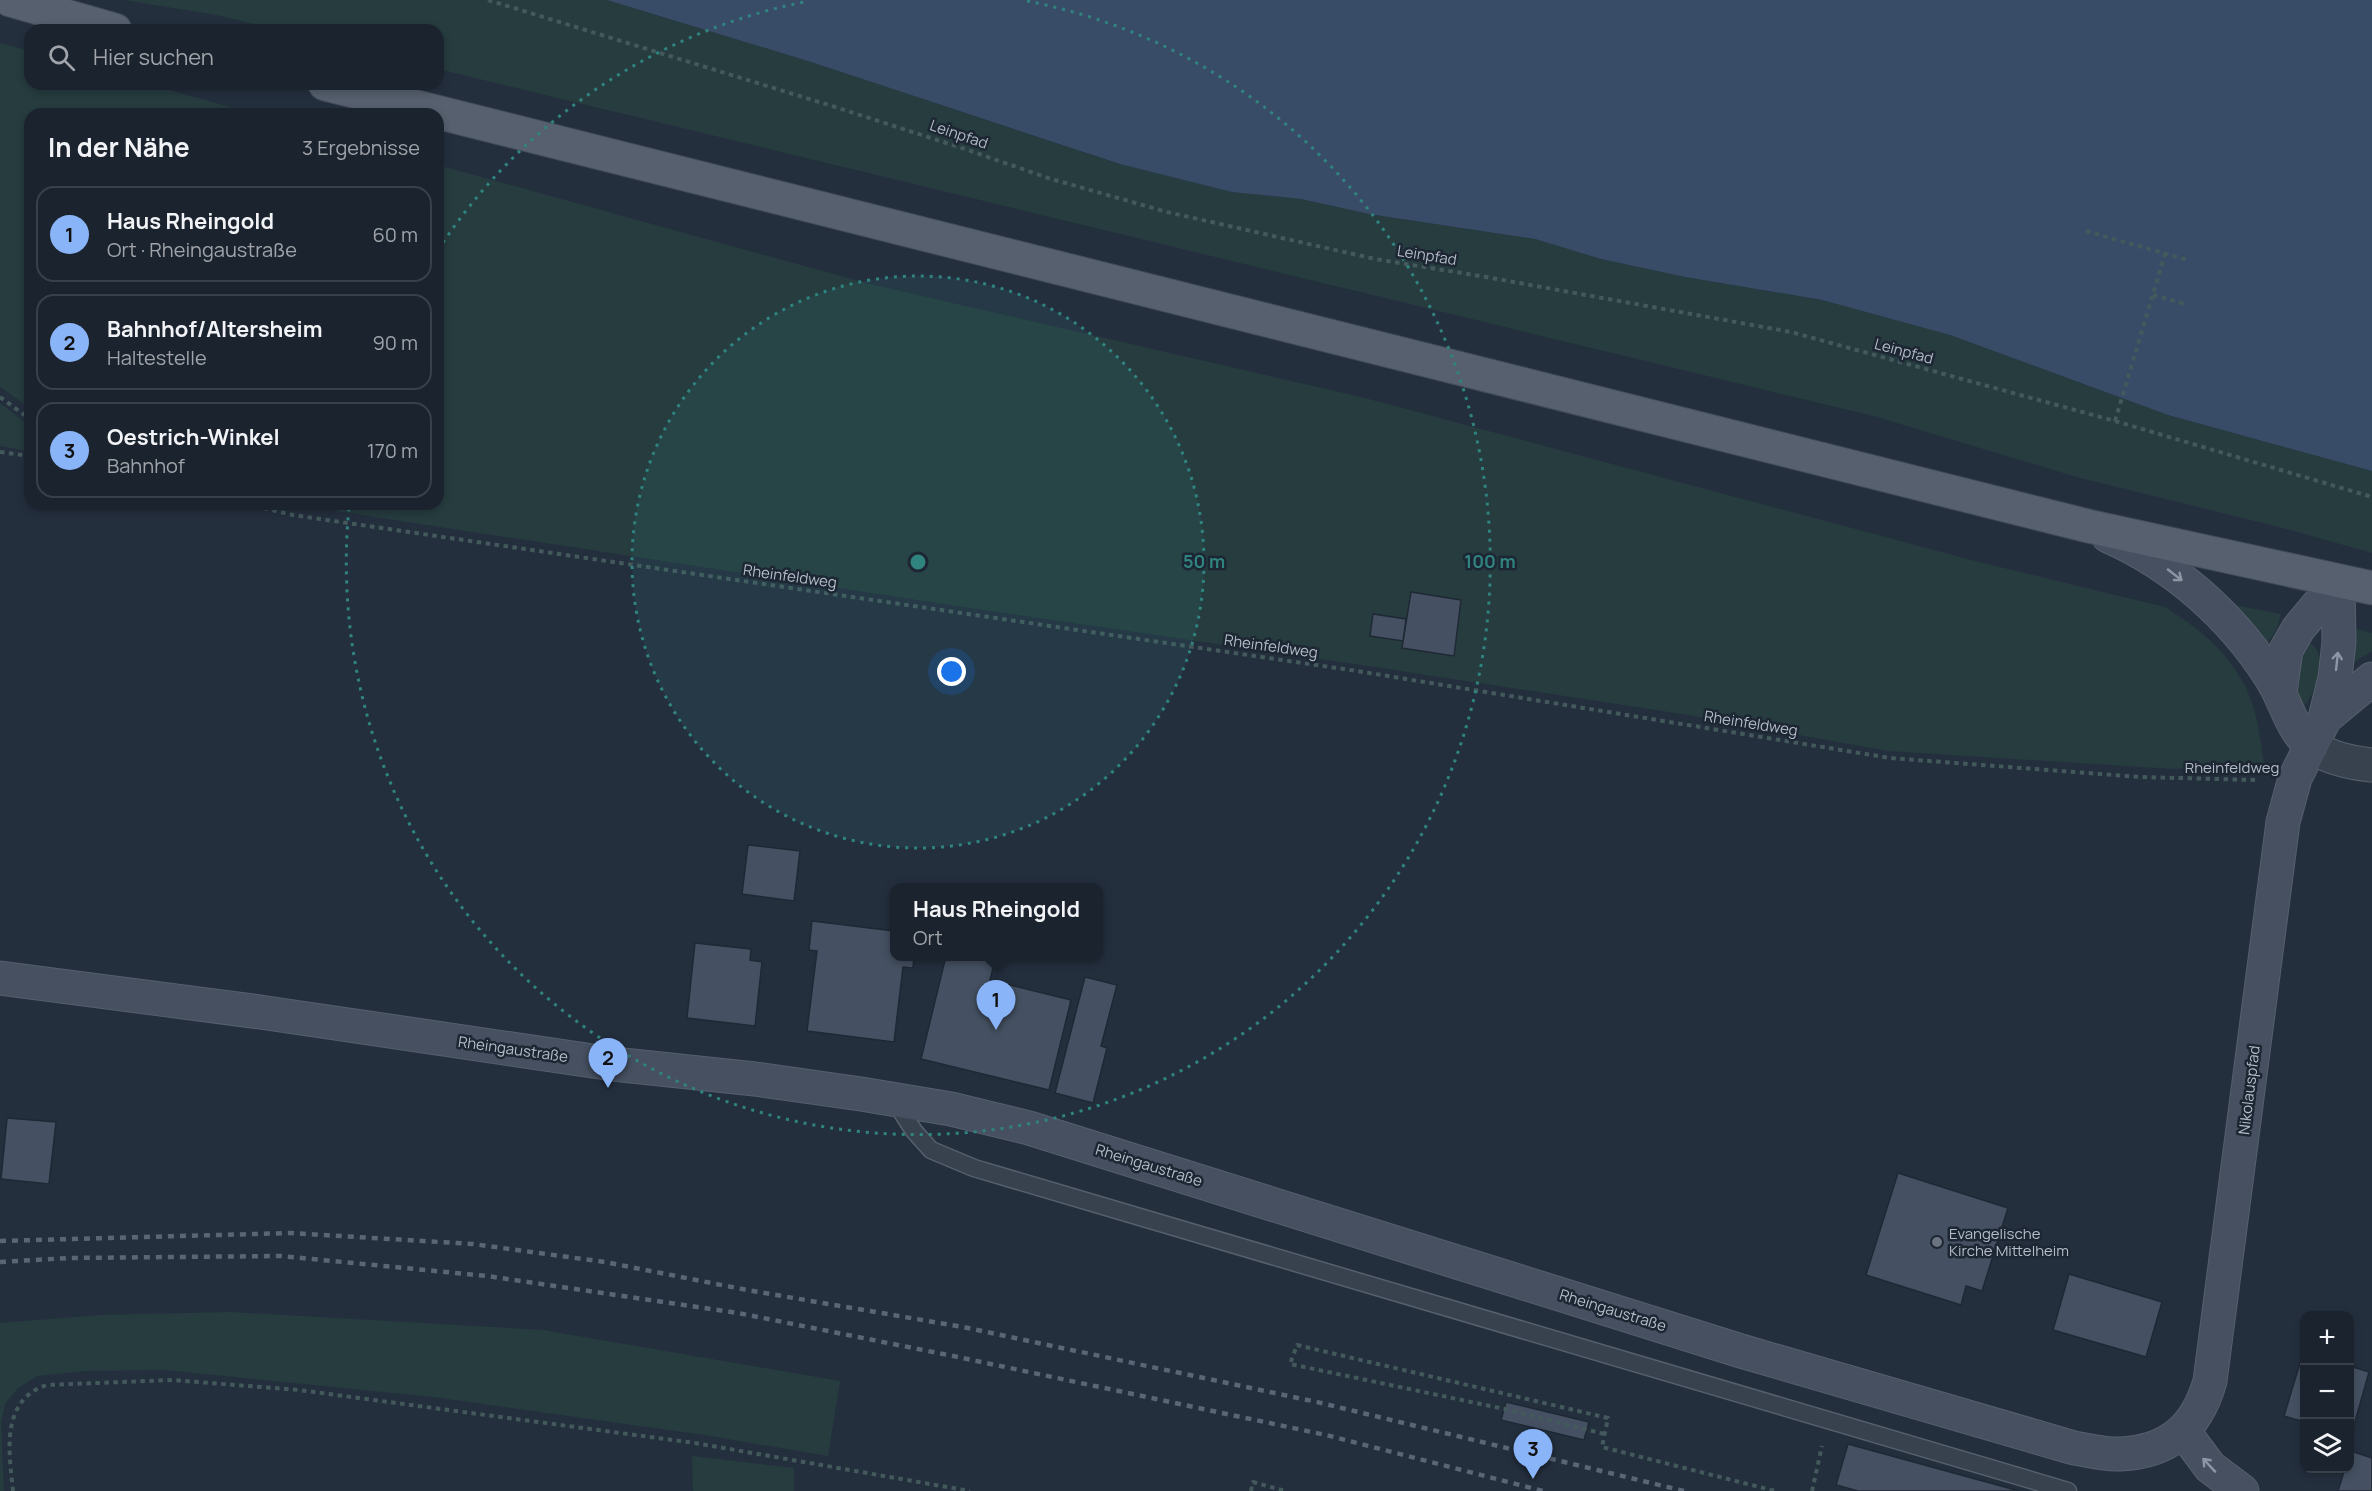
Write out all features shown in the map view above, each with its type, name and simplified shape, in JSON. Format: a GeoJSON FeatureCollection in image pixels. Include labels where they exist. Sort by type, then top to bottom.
{"type":"FeatureCollection","features":[{"type":"Feature","properties":{"kind":"main road"},"geometry":{"type":"LineString","coordinates":[[10,0],[94,24]]}},
{"type":"Feature","properties":{"kind":"main road"},"geometry":{"type":"LineString","coordinates":[[349,90],[421,108]]}},
{"type":"Feature","properties":{"kind":"main road"},"geometry":{"type":"LineString","coordinates":[[444,114],[2088,526],[2372,588]]}},
{"type":"Feature","properties":{"kind":"main road"},"geometry":{"type":"LineString","coordinates":[[2088,526],[2147,556],[2200,594],[2231,625],[2259,660],[2280,692],[2284,708],[2292,723],[2311,747]]}},
{"type":"Feature","properties":{"kind":"main road"},"geometry":{"type":"LineString","coordinates":[[2280,692],[2286,650],[2298,629],[2338,581]]}},
{"type":"Feature","properties":{"kind":"main road"},"geometry":{"type":"LineString","coordinates":[[2325,718],[2335,678],[2339,642],[2338,581]]}},
{"type":"Feature","properties":{"kind":"main road"},"geometry":{"type":"LineString","coordinates":[[2325,718],[2372,679]]}},
{"type":"Feature","properties":{"kind":"main road","name":"Nikolauspfad"},"geometry":{"type":"LineString","coordinates":[[2184,1432],[2204,1403],[2213,1367],[2283,822],[2295,778],[2325,718]]}},
{"type":"Feature","properties":{"kind":"main road","name":"Rheingaustraße"},"geometry":{"type":"LineString","coordinates":[[0,978],[260,1012],[613,1064],[755,1079],[951,1109],[1029,1128],[1741,1351],[2073,1448],[2120,1454],[2157,1448],[2184,1432]]}},
{"type":"Feature","properties":{"kind":"main road"},"geometry":{"type":"LineString","coordinates":[[2184,1432],[2210,1467],[2241,1491]]}},
{"type":"Feature","properties":{"kind":"street"},"geometry":{"type":"LineString","coordinates":[[2311,747],[2325,755],[2346,762],[2372,765]]}},
{"type":"Feature","properties":{"kind":"lane"},"geometry":{"type":"LineString","coordinates":[[894,1100],[914,1131],[931,1150],[974,1168],[2068,1491]]}},
{"type":"Feature","properties":{"kind":"path","name":"Leinpfad"},"geometry":{"type":"LineString","coordinates":[[488,0],[832,106],[1048,178],[1167,212],[1375,259],[1791,333],[2115,421],[2372,497]]}},
{"type":"Feature","properties":{"kind":"path"},"geometry":{"type":"LineString","coordinates":[[2086,231],[2188,260]]}},
{"type":"Feature","properties":{"kind":"path"},"geometry":{"type":"LineString","coordinates":[[2115,421],[2165,254]]}},
{"type":"Feature","properties":{"kind":"path"},"geometry":{"type":"LineString","coordinates":[[2153,295],[2188,305]]}},
{"type":"Feature","properties":{"kind":"path"},"geometry":{"type":"LineString","coordinates":[[0,397],[24,415]]}},
{"type":"Feature","properties":{"kind":"path"},"geometry":{"type":"LineString","coordinates":[[0,452],[24,455]]}},
{"type":"Feature","properties":{"kind":"path","name":"Rheinfeldweg"},"geometry":{"type":"LineString","coordinates":[[272,510],[293,515],[1357,671],[1890,758],[2140,777],[2254,781],[2295,778]]}},
{"type":"Feature","properties":{"kind":"path"},"geometry":{"type":"LineString","coordinates":[[1604,1434],[1514,1411],[1290,1364],[1297,1345],[1608,1418],[1602,1447],[1775,1491]]}},
{"type":"Feature","properties":{"kind":"path"},"geometry":{"type":"LineString","coordinates":[[13,1491],[9,1452],[10,1428],[22,1401],[32,1390],[47,1385],[172,1380],[299,1390],[683,1442],[970,1491]]}},
{"type":"Feature","properties":{"kind":"path"},"geometry":{"type":"LineString","coordinates":[[1812,1491],[1828,1419]]}},
{"type":"Feature","properties":{"kind":"path"},"geometry":{"type":"LineString","coordinates":[[1251,1491],[1253,1482],[1285,1491]]}},
{"type":"Feature","properties":{"kind":"green space"},"geometry":{"type":"Polygon","coordinates":[[[124,0],[607,0],[811,62],[1120,164],[1232,192],[1301,199],[1369,214],[1535,239],[1601,259],[1685,277],[1822,300],[1950,335],[2168,415],[2372,471],[2372,553],[2283,528],[2080,478],[1877,417],[444,70],[444,24],[254,24],[222,16],[124,0]]]}},
{"type":"Feature","properties":{"kind":"green space"},"geometry":{"type":"Polygon","coordinates":[[[0,43],[24,49],[24,90],[169,90],[234,108],[24,108],[24,404],[0,387],[0,43]]]}},
{"type":"Feature","properties":{"kind":"green space"},"geometry":{"type":"Polygon","coordinates":[[[444,167],[866,283],[1365,398],[1975,561],[2165,607],[2207,638],[2240,677],[2254,709],[2264,763],[2252,767],[2174,769],[1888,751],[1688,715],[329,510],[444,510],[444,167]]]}},
{"type":"Feature","properties":{"kind":"green space"},"geometry":{"type":"Polygon","coordinates":[[[0,403],[24,421],[24,450],[0,446],[0,403]]]}},
{"type":"Feature","properties":{"kind":"green space"},"geometry":{"type":"Polygon","coordinates":[[[2234,605],[2281,614],[2277,628],[2265,648],[2234,605]]]}},
{"type":"Feature","properties":{"kind":"green space"},"geometry":{"type":"Polygon","coordinates":[[[2349,627],[2372,633],[2372,651],[2354,662],[2349,627]]]}},
{"type":"Feature","properties":{"kind":"green space"},"geometry":{"type":"Polygon","coordinates":[[[2308,642],[2316,648],[2320,657],[2320,667],[2315,688],[2298,714],[2292,669],[2308,642]]]}},
{"type":"Feature","properties":{"kind":"green space"},"geometry":{"type":"Polygon","coordinates":[[[231,1312],[543,1330],[840,1381],[828,1456],[704,1435],[433,1397],[165,1370],[85,1371],[37,1376],[17,1389],[5,1404],[1,1422],[4,1491],[0,1491],[0,1323],[100,1315],[231,1312]]]}},
{"type":"Feature","properties":{"kind":"green space"},"geometry":{"type":"Polygon","coordinates":[[[692,1456],[794,1468],[794,1491],[693,1491],[692,1456]]]}},
{"type":"Feature","properties":{"kind":"water"},"geometry":{"type":"Polygon","coordinates":[[[607,0],[2372,0],[2372,471],[2168,415],[1950,335],[1822,300],[1685,277],[1601,259],[1535,239],[1369,214],[1301,199],[1232,192],[1120,164],[811,62],[607,0]]]}},
{"type":"Feature","properties":{"kind":"building"},"geometry":{"type":"Polygon","coordinates":[[[1411,592],[1461,600],[1454,656],[1402,648],[1411,592]]]}},
{"type":"Feature","properties":{"kind":"building"},"geometry":{"type":"Polygon","coordinates":[[[1373,614],[1406,619],[1403,641],[1370,636],[1373,614]]]}},
{"type":"Feature","properties":{"kind":"building"},"geometry":{"type":"Polygon","coordinates":[[[748,845],[800,851],[794,901],[742,894],[748,845]]]}},
{"type":"Feature","properties":{"kind":"building"},"geometry":{"type":"Polygon","coordinates":[[[812,921],[890,931],[890,961],[914,961],[913,968],[903,967],[894,1042],[807,1031],[817,951],[809,950],[812,921]]]}},
{"type":"Feature","properties":{"kind":"building"},"geometry":{"type":"Polygon","coordinates":[[[695,943],[751,949],[750,960],[762,962],[755,1026],[687,1018],[695,943]]]}},
{"type":"Feature","properties":{"kind":"building"},"geometry":{"type":"Polygon","coordinates":[[[945,961],[995,961],[990,980],[1071,1000],[1049,1090],[921,1059],[945,961]]]}},
{"type":"Feature","properties":{"kind":"building"},"geometry":{"type":"Polygon","coordinates":[[[1085,977],[1117,985],[1101,1046],[1107,1048],[1093,1103],[1055,1093],[1085,977]]]}},
{"type":"Feature","properties":{"kind":"building"},"geometry":{"type":"Polygon","coordinates":[[[7,1118],[56,1122],[49,1184],[1,1179],[7,1118]]]}},
{"type":"Feature","properties":{"kind":"building","name":"Evangelische Kirche Mittelheim"},"geometry":{"type":"Polygon","coordinates":[[[1898,1173],[2008,1208],[1982,1291],[1966,1286],[1961,1305],[1866,1275],[1898,1173]]]}},
{"type":"Feature","properties":{"kind":"building"},"geometry":{"type":"Polygon","coordinates":[[[2069,1274],[2162,1302],[2146,1357],[2053,1330],[2069,1274]]]}},
{"type":"Feature","properties":{"kind":"building"},"geometry":{"type":"Polygon","coordinates":[[[2300,1363],[2300,1421],[2284,1416],[2300,1363]]]}},
{"type":"Feature","properties":{"kind":"building"},"geometry":{"type":"Polygon","coordinates":[[[2354,1367],[2369,1372],[2354,1425],[2354,1367]]]}},
{"type":"Feature","properties":{"kind":"building"},"geometry":{"type":"Polygon","coordinates":[[[1506,1402],[1589,1422],[1584,1440],[1501,1420],[1506,1402]]]}},
{"type":"Feature","properties":{"kind":"building"},"geometry":{"type":"Polygon","coordinates":[[[1848,1444],[2019,1491],[1858,1491],[1836,1485],[1848,1444]]]}},
{"type":"Feature","properties":{"kind":"building"},"geometry":{"type":"Polygon","coordinates":[[[2354,1452],[2372,1458],[2372,1491],[2338,1491],[2343,1473],[2354,1473],[2354,1452]]]}},
{"type":"Feature","properties":{"kind":"railway"},"geometry":{"type":"LineString","coordinates":[[0,1241],[290,1233],[473,1244],[605,1262],[747,1290],[963,1327],[1317,1402],[1684,1491]]}},
{"type":"Feature","properties":{"kind":"railway"},"geometry":{"type":"LineString","coordinates":[[0,1262],[69,1258],[281,1256],[487,1276],[738,1313],[1326,1435],[1543,1491]]}},
{"type":"Feature","properties":{"kind":"place","name":"Haus Rheingold"},"geometry":{"type":"Point","coordinates":[996,1030]}},
{"type":"Feature","properties":{"kind":"place","name":"Bahnhof/Altersheim"},"geometry":{"type":"Point","coordinates":[608,1088]}},
{"type":"Feature","properties":{"kind":"place","name":"Evangelische Kirche Mittelheim"},"geometry":{"type":"Point","coordinates":[1937,1242]}},
{"type":"Feature","properties":{"kind":"place","name":"Oestrich-Winkel"},"geometry":{"type":"Point","coordinates":[1533,1479]}}]}
